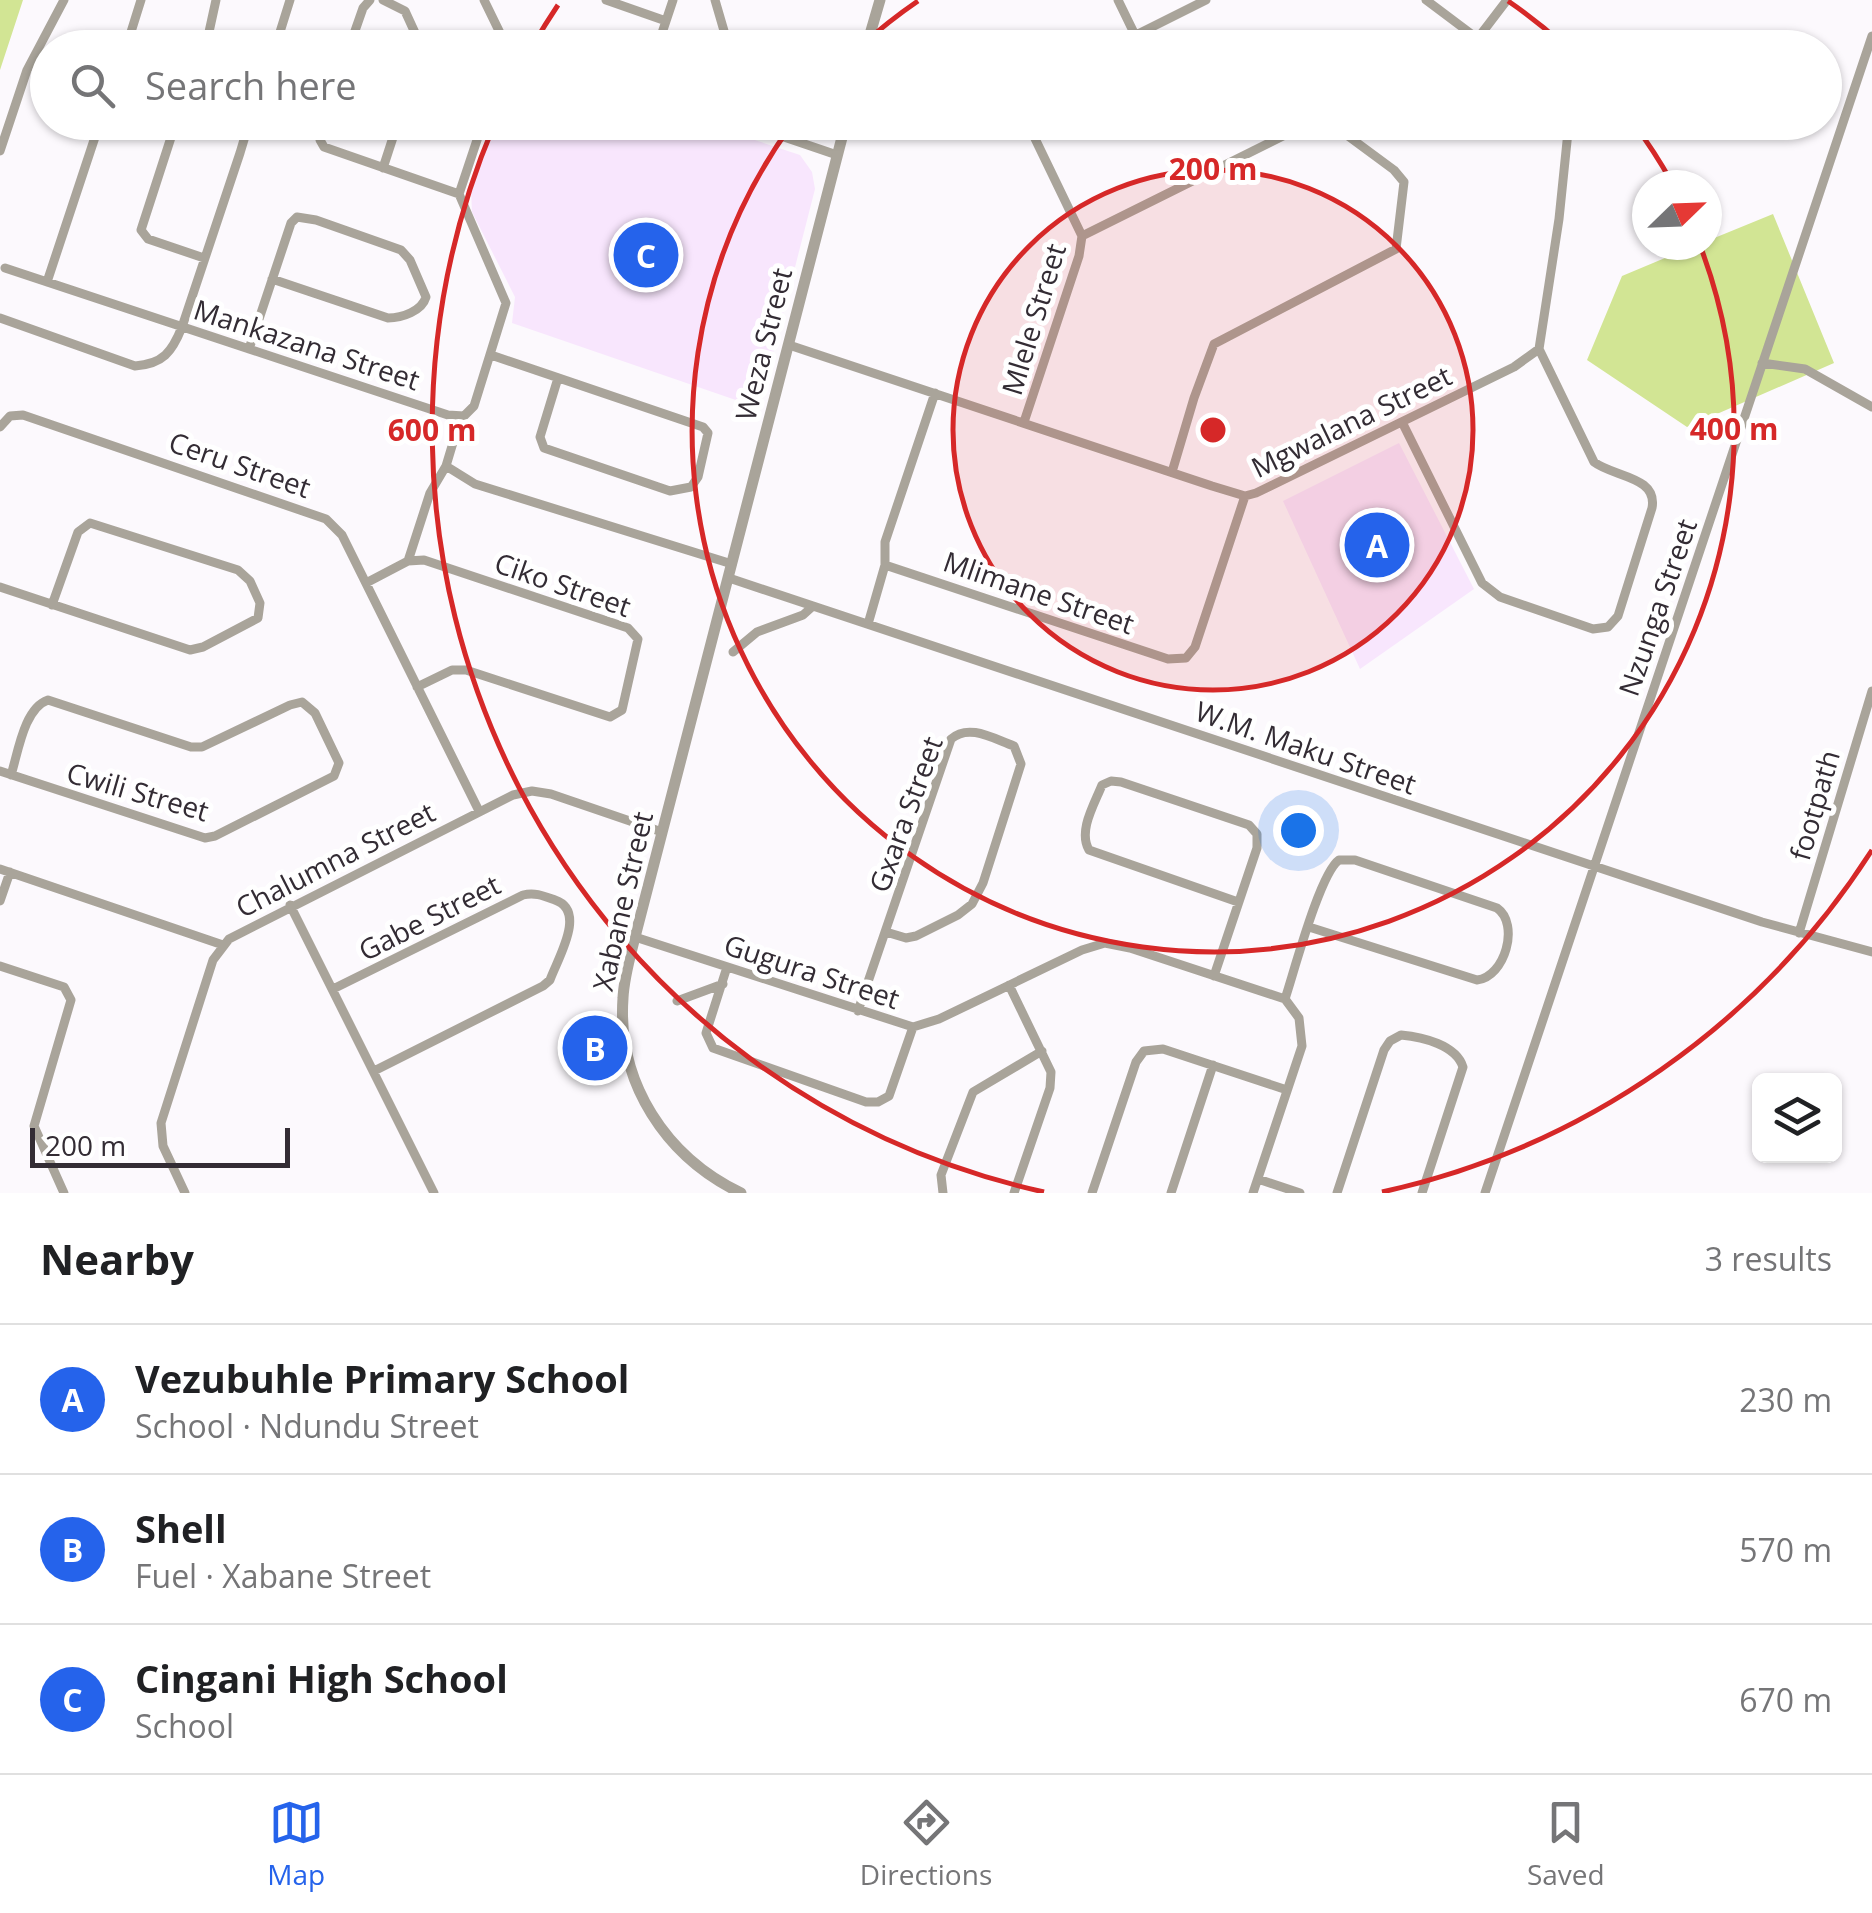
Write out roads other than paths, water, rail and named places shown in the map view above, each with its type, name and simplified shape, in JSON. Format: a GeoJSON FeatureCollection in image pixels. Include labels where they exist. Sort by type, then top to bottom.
{"type":"FeatureCollection","features":[{"type":"Feature","properties":{"kind":"street"},"geometry":{"type":"LineString","coordinates":[[48,30],[64,0]]}},
{"type":"Feature","properties":{"kind":"street"},"geometry":{"type":"LineString","coordinates":[[132,30],[141,0]]}},
{"type":"Feature","properties":{"kind":"street"},"geometry":{"type":"LineString","coordinates":[[210,30],[216,0]]}},
{"type":"Feature","properties":{"kind":"street"},"geometry":{"type":"LineString","coordinates":[[280,30],[290,0]]}},
{"type":"Feature","properties":{"kind":"street"},"geometry":{"type":"LineString","coordinates":[[355,30],[362,8],[370,0]]}},
{"type":"Feature","properties":{"kind":"street"},"geometry":{"type":"LineString","coordinates":[[383,0],[405,11],[414,30]]}},
{"type":"Feature","properties":{"kind":"street"},"geometry":{"type":"LineString","coordinates":[[484,0],[501,30]]}},
{"type":"Feature","properties":{"kind":"street"},"geometry":{"type":"LineString","coordinates":[[606,0],[666,21]]}},
{"type":"Feature","properties":{"kind":"street"},"geometry":{"type":"LineString","coordinates":[[663,30],[673,0]]}},
{"type":"Feature","properties":{"kind":"street"},"geometry":{"type":"LineString","coordinates":[[715,0],[724,30]]}},
{"type":"Feature","properties":{"kind":"street"},"geometry":{"type":"LineString","coordinates":[[871,30],[880,0]]}},
{"type":"Feature","properties":{"kind":"street"},"geometry":{"type":"LineString","coordinates":[[1118,0],[1133,30]]}},
{"type":"Feature","properties":{"kind":"street"},"geometry":{"type":"LineString","coordinates":[[1145,30],[1206,0]]}},
{"type":"Feature","properties":{"kind":"street"},"geometry":{"type":"LineString","coordinates":[[1426,0],[1467,30]]}},
{"type":"Feature","properties":{"kind":"street"},"geometry":{"type":"LineString","coordinates":[[1484,30],[1507,0]]}},
{"type":"Feature","properties":{"kind":"street","name":"Nzunga Street"},"geometry":{"type":"LineString","coordinates":[[1842,125],[1872,36]]}},
{"type":"Feature","properties":{"kind":"street"},"geometry":{"type":"LineString","coordinates":[[0,151],[30,64]]}},
{"type":"Feature","properties":{"kind":"street"},"geometry":{"type":"LineString","coordinates":[[46,282],[94,140]]}},
{"type":"Feature","properties":{"kind":"street"},"geometry":{"type":"LineString","coordinates":[[170,140],[141,230],[148,239],[204,258]]}},
{"type":"Feature","properties":{"kind":"street"},"geometry":{"type":"LineString","coordinates":[[0,318],[135,366],[156,363],[165,357],[173,350],[182,327],[244,140]]}},
{"type":"Feature","properties":{"kind":"street"},"geometry":{"type":"LineString","coordinates":[[320,140],[324,147],[458,194]]}},
{"type":"Feature","properties":{"kind":"street"},"geometry":{"type":"LineString","coordinates":[[383,168],[392,140]]}},
{"type":"Feature","properties":{"kind":"street"},"geometry":{"type":"LineString","coordinates":[[366,584],[408,562],[430,493],[446,466],[461,416],[474,406],[505,314],[506,295],[458,194],[477,140]]}},
{"type":"Feature","properties":{"kind":"street"},"geometry":{"type":"LineString","coordinates":[[792,140],[837,155]]}},
{"type":"Feature","properties":{"kind":"street","name":"Weza Street"},"geometry":{"type":"LineString","coordinates":[[728,578],[841,140]]}},
{"type":"Feature","properties":{"kind":"street","name":"Mlele Street"},"geometry":{"type":"LineString","coordinates":[[1024,422],[1079,256],[1082,236],[1036,140]]}},
{"type":"Feature","properties":{"kind":"street"},"geometry":{"type":"LineString","coordinates":[[1082,236],[1274,140]]}},
{"type":"Feature","properties":{"kind":"street"},"geometry":{"type":"LineString","coordinates":[[1172,472],[1214,344],[1396,250],[1404,182],[1353,140]]}},
{"type":"Feature","properties":{"kind":"street"},"geometry":{"type":"LineString","coordinates":[[1402,422],[1482,583],[1491,593],[1592,629],[1608,627],[1618,616],[1653,496],[1646,485],[1594,462],[1539,350],[1567,140]]}},
{"type":"Feature","properties":{"kind":"street","name":"Nzunga Street"},"geometry":{"type":"LineString","coordinates":[[1484,1193],[1837,140]]}},
{"type":"Feature","properties":{"kind":"street"},"geometry":{"type":"LineString","coordinates":[[248,349],[291,223],[297,218],[304,217],[401,250],[410,260],[426,297],[421,306],[388,318],[272,279]]}},
{"type":"Feature","properties":{"kind":"street","name":"Mankazana Street"},"geometry":{"type":"LineString","coordinates":[[5,268],[448,415],[461,416]]}},
{"type":"Feature","properties":{"kind":"street","name":"Mgwalana Street"},"geometry":{"type":"LineString","coordinates":[[788,345],[1244,496],[1524,362],[1539,350]]}},
{"type":"Feature","properties":{"kind":"street"},"geometry":{"type":"LineString","coordinates":[[491,356],[558,378],[703,427],[708,434],[706,448],[692,486],[670,491],[544,448],[540,437],[558,378]]}},
{"type":"Feature","properties":{"kind":"street"},"geometry":{"type":"LineString","coordinates":[[1762,363],[1805,369],[1872,407]]}},
{"type":"Feature","properties":{"kind":"street"},"geometry":{"type":"LineString","coordinates":[[868,624],[885,565],[886,538],[935,393]]}},
{"type":"Feature","properties":{"kind":"street","name":"Ceru Street"},"geometry":{"type":"LineString","coordinates":[[0,427],[10,416],[23,415],[318,514],[342,535],[479,812]]}},
{"type":"Feature","properties":{"kind":"street"},"geometry":{"type":"LineString","coordinates":[[446,466],[474,484],[732,564]]}},
{"type":"Feature","properties":{"kind":"street","name":"Mlimane Street"},"geometry":{"type":"LineString","coordinates":[[885,565],[1179,660],[1191,654],[1195,646],[1244,496]]}},
{"type":"Feature","properties":{"kind":"street"},"geometry":{"type":"LineString","coordinates":[[0,587],[52,605],[190,650],[203,648],[250,624],[258,618],[260,609],[250,581],[238,570],[90,523],[78,532],[52,605]]}},
{"type":"Feature","properties":{"kind":"street","name":"Ciko Street"},"geometry":{"type":"LineString","coordinates":[[408,562],[434,563],[628,628],[636,634],[639,646],[622,710],[610,717],[466,670],[452,670],[417,687]]}},
{"type":"Feature","properties":{"kind":"street","name":"W.M. Maku Street"},"geometry":{"type":"LineString","coordinates":[[728,578],[1594,866],[1872,952]]}},
{"type":"Feature","properties":{"kind":"street","name":"Xabane Street"},"geometry":{"type":"LineString","coordinates":[[728,578],[634,937],[622,1009],[627,1055],[651,1115],[670,1141],[715,1180],[742,1193]]}},
{"type":"Feature","properties":{"kind":"street"},"geometry":{"type":"LineString","coordinates":[[733,652],[757,632],[803,615],[813,606]]}},
{"type":"Feature","properties":{"kind":"street","name":"footpath"},"geometry":{"type":"LineString","coordinates":[[1800,932],[1872,691]]}},
{"type":"Feature","properties":{"kind":"street","name":"Cwili Street"},"geometry":{"type":"LineString","coordinates":[[0,771],[205,838],[334,776],[339,763],[312,708],[302,702],[202,747],[190,747],[48,700],[32,711],[11,774]]}},
{"type":"Feature","properties":{"kind":"street","name":"Gxara Street"},"geometry":{"type":"LineString","coordinates":[[858,1012],[951,739],[957,733],[970,731],[1014,746],[1021,764],[975,899],[958,916],[927,932],[906,938],[886,932]]}},
{"type":"Feature","properties":{"kind":"street"},"geometry":{"type":"LineString","coordinates":[[1214,976],[1257,848],[1257,834],[1249,825],[1114,780],[1102,785],[1085,831],[1084,842],[1090,850],[1238,902]]}},
{"type":"Feature","properties":{"kind":"street","name":"Chalumna Street"},"geometry":{"type":"LineString","coordinates":[[185,1193],[163,1146],[160,1123],[208,973],[223,945],[235,934],[479,812],[532,791],[662,832]]}},
{"type":"Feature","properties":{"kind":"street"},"geometry":{"type":"LineString","coordinates":[[1253,1193],[1303,1037],[1299,1018],[1284,999],[1328,872],[1334,862],[1344,859],[1496,908],[1506,915],[1510,926],[1496,972],[1478,980],[1309,927]]}},
{"type":"Feature","properties":{"kind":"street"},"geometry":{"type":"LineString","coordinates":[[0,901],[5,870],[223,945]]}},
{"type":"Feature","properties":{"kind":"street","name":"Gabe Street"},"geometry":{"type":"LineString","coordinates":[[333,990],[527,894],[562,902],[569,908],[571,920],[550,980],[543,986],[374,1071]]}},
{"type":"Feature","properties":{"kind":"street"},"geometry":{"type":"LineString","coordinates":[[290,906],[434,1193]]}},
{"type":"Feature","properties":{"kind":"street","name":"Gugura Street"},"geometry":{"type":"LineString","coordinates":[[634,937],[912,1027],[939,1019],[1082,950],[1105,944],[1284,999]]}},
{"type":"Feature","properties":{"kind":"street"},"geometry":{"type":"LineString","coordinates":[[0,966],[64,987],[71,1000],[34,1126],[64,1193]]}},
{"type":"Feature","properties":{"kind":"street"},"geometry":{"type":"LineString","coordinates":[[727,967],[706,1034],[713,1048],[866,1102],[878,1102],[889,1096],[912,1027]]}},
{"type":"Feature","properties":{"kind":"street"},"geometry":{"type":"LineString","coordinates":[[677,1001],[722,983]]}},
{"type":"Feature","properties":{"kind":"street"},"geometry":{"type":"LineString","coordinates":[[1010,984],[1051,1072],[1050,1088],[1014,1193]]}},
{"type":"Feature","properties":{"kind":"street"},"geometry":{"type":"LineString","coordinates":[[1338,1193],[1384,1050],[1402,1034],[1450,1049],[1459,1056],[1463,1067],[1422,1193]]}},
{"type":"Feature","properties":{"kind":"street"},"geometry":{"type":"LineString","coordinates":[[1092,1193],[1136,1062],[1144,1051],[1162,1048],[1287,1090]]}},
{"type":"Feature","properties":{"kind":"street"},"geometry":{"type":"LineString","coordinates":[[943,1193],[941,1175],[973,1092],[1042,1051]]}},
{"type":"Feature","properties":{"kind":"street"},"geometry":{"type":"LineString","coordinates":[[1171,1193],[1213,1065]]}},
{"type":"Feature","properties":{"kind":"street"},"geometry":{"type":"LineString","coordinates":[[1258,1179],[1300,1193]]}},
{"type":"Feature","properties":{"kind":"place","name":"Cingani High School"},"geometry":{"type":"Point","coordinates":[646,255]}},
{"type":"Feature","properties":{"kind":"place","name":"Vezubuhle Primary School"},"geometry":{"type":"Point","coordinates":[1377,545]}},
{"type":"Feature","properties":{"kind":"place","name":"Shell"},"geometry":{"type":"Point","coordinates":[595,1048]}}]}
